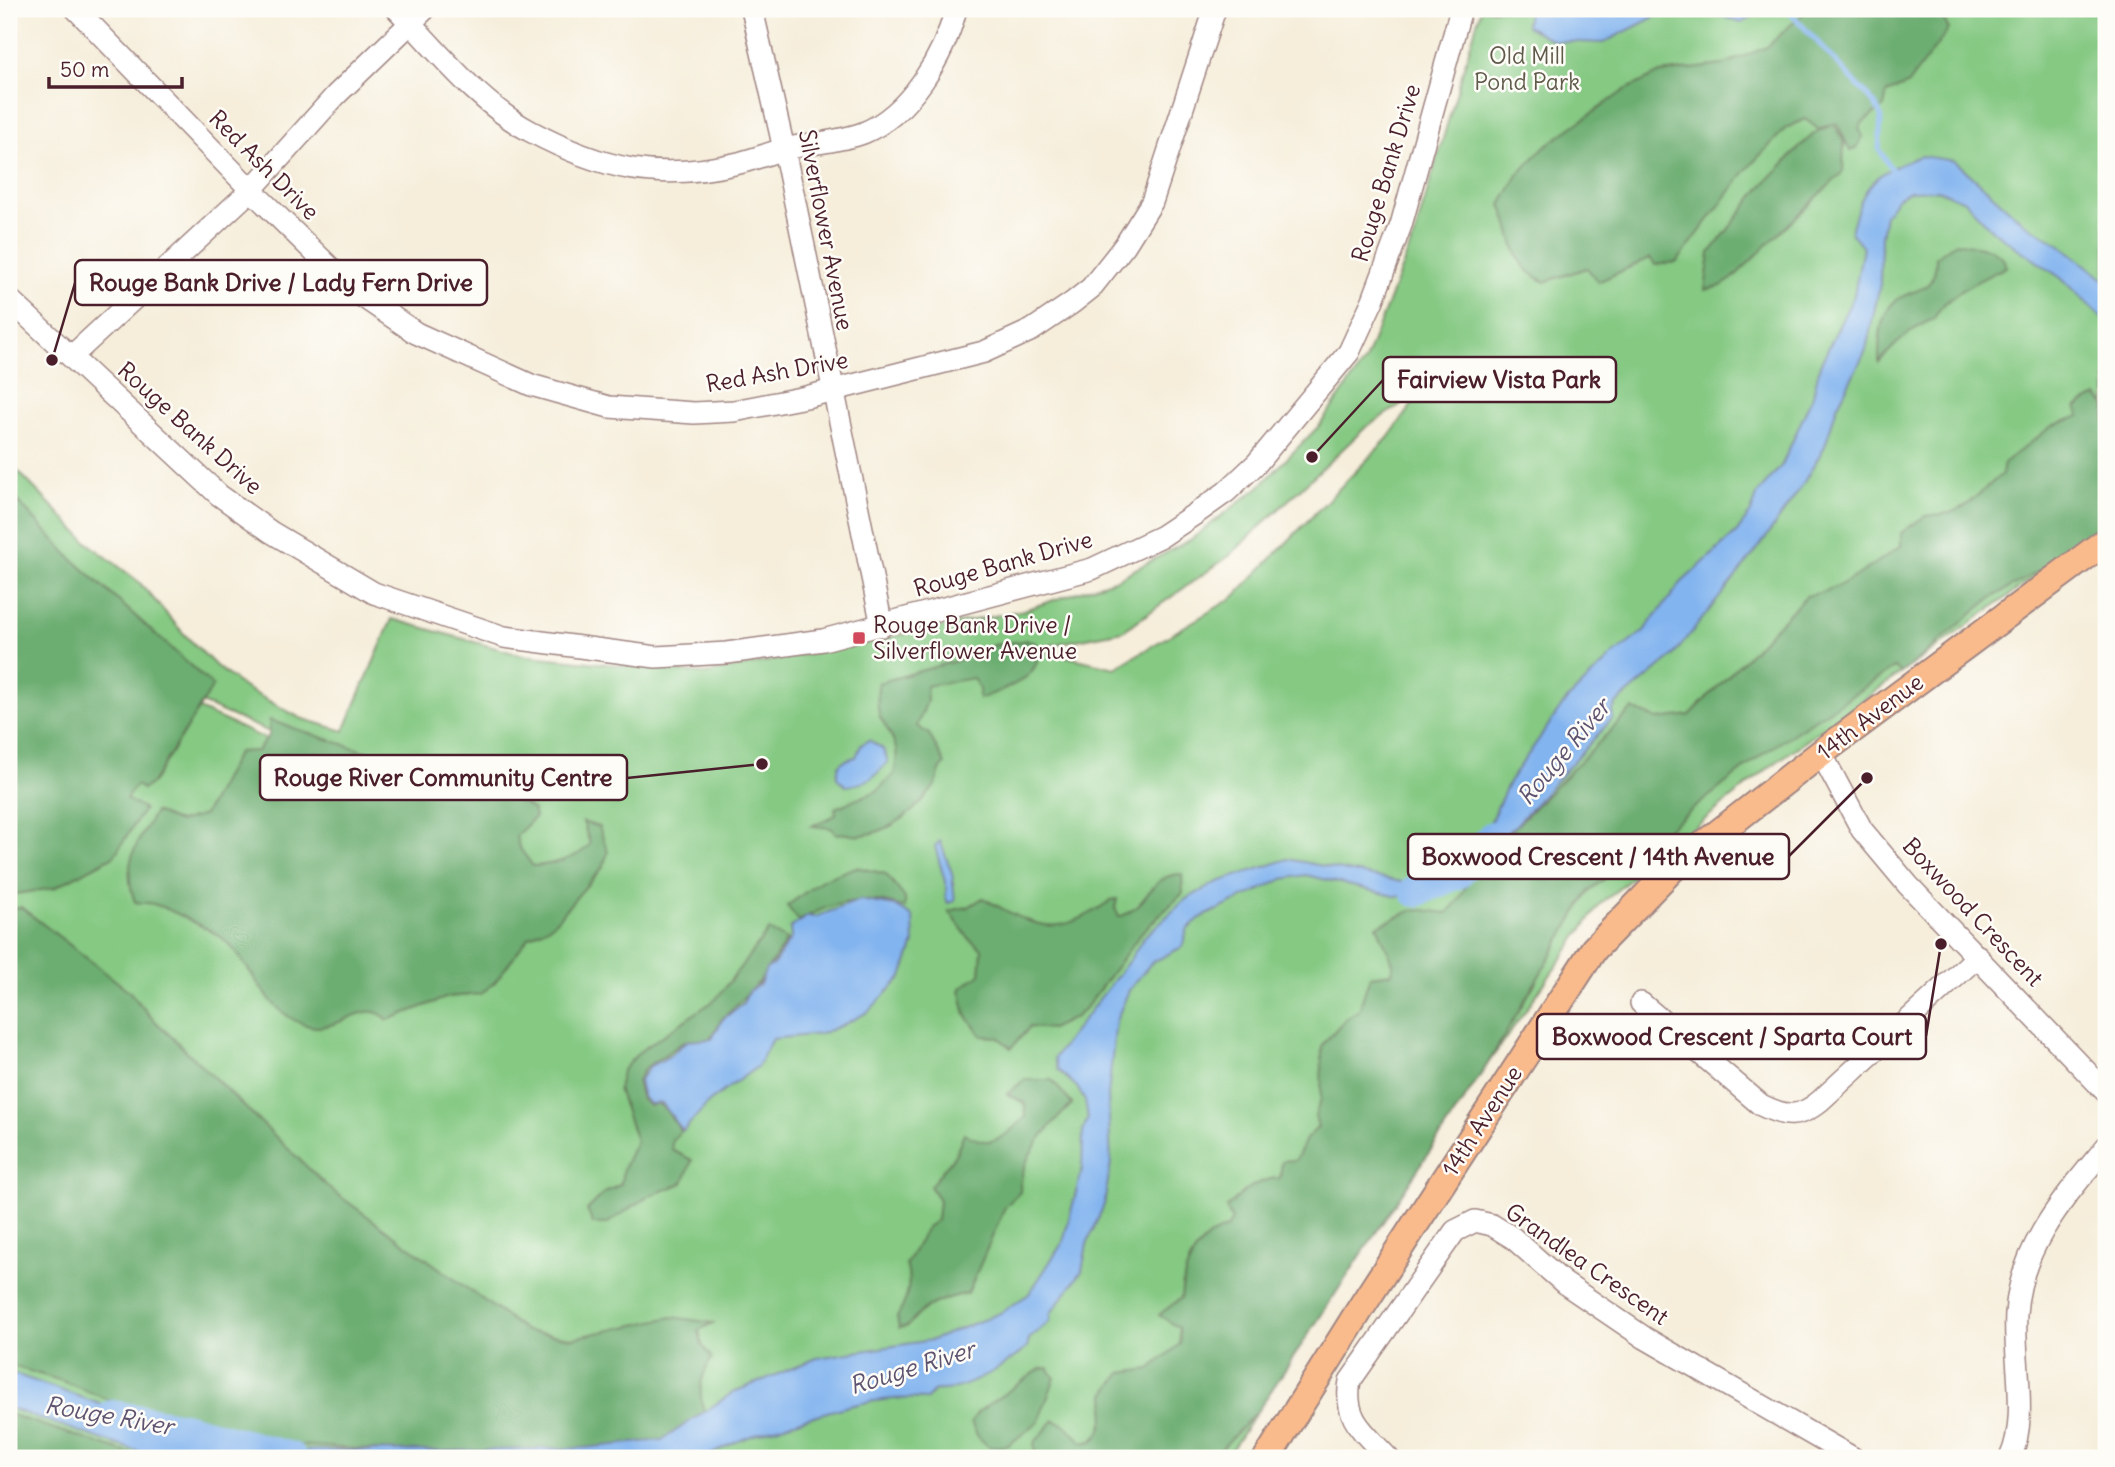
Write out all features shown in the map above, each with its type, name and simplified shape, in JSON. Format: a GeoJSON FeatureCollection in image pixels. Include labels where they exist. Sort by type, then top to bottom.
{"type":"FeatureCollection","features":[{"type":"Feature","properties":{"kind":"main road","name":"14th Avenue"},"geometry":{"type":"LineString","coordinates":[[1267,1458],[1364,1303],[1594,949],[1672,869],[1821,753],[2106,541]]}},
{"type":"Feature","properties":{"kind":"street","name":"Red Ash Drive"},"geometry":{"type":"LineString","coordinates":[[76,9],[251,190],[353,290],[416,333],[531,385],[609,407],[694,413],[734,411],[984,352],[1032,330],[1091,288],[1138,228],[1152,202],[1215,9]]}},
{"type":"Feature","properties":{"kind":"street","name":"Silverflower Avenue"},"geometry":{"type":"LineString","coordinates":[[752,9],[784,149],[881,626]]}},
{"type":"Feature","properties":{"kind":"street"},"geometry":{"type":"LineString","coordinates":[[72,356],[251,190],[411,13],[469,85],[528,130],[619,169],[651,173],[740,163],[784,149],[864,132],[911,97],[944,45],[956,9]]}},
{"type":"Feature","properties":{"kind":"street","name":"Rouge Bank Drive"},"geometry":{"type":"LineString","coordinates":[[9,299],[219,495],[260,525],[373,593],[505,637],[656,656],[727,653],[823,640],[1092,569],[1161,536],[1226,492],[1276,443],[1349,352],[1373,300],[1401,225],[1461,9]]}},
{"type":"Feature","properties":{"kind":"street","name":"Boxwood Crescent"},"geometry":{"type":"LineString","coordinates":[[1821,753],[1862,830],[1908,885],[2106,1093]]}},
{"type":"Feature","properties":{"kind":"street"},"geometry":{"type":"LineString","coordinates":[[1641,1003],[1761,1105],[1779,1114],[1794,1116],[1808,1111],[1820,1101],[1978,956]]}},
{"type":"Feature","properties":{"kind":"street"},"geometry":{"type":"LineString","coordinates":[[2010,1458],[2017,1438],[2015,1315],[2020,1283],[2045,1224],[2106,1147]]}},
{"type":"Feature","properties":{"kind":"street","name":"Grandlea Crescent"},"geometry":{"type":"LineString","coordinates":[[1388,1458],[1354,1420],[1346,1402],[1350,1381],[1455,1231],[1475,1221],[1492,1225],[1513,1238],[1564,1283],[1645,1338],[1853,1458]]}},
{"type":"Feature","properties":{"kind":"green space","name":"Old Mill Pond Park"},"geometry":{"type":"Polygon","coordinates":[[[1481,9],[2106,9],[2106,526],[1771,766],[1601,903],[1487,1065],[1226,1458],[144,1458],[9,1435],[9,462],[88,543],[139,582],[216,666],[245,688],[300,718],[344,731],[392,619],[521,655],[705,674],[1024,610],[1117,579],[1190,540],[1259,487],[1319,426],[1365,361],[1415,234],[1481,9]],[[1422,391],[1366,427],[1229,556],[1123,631],[932,668],[985,666],[1043,651],[1115,668],[1234,597],[1388,438],[1422,391]],[[185,696],[174,698],[306,757],[331,758],[185,696]]]}},
{"type":"Feature","properties":{"kind":"green space"},"geometry":{"type":"Polygon","coordinates":[[[1808,9],[1937,9],[1949,29],[1907,85],[1887,93],[1884,107],[1863,122],[1859,129],[1863,136],[1857,148],[1850,151],[1837,123],[1818,129],[1805,119],[1786,128],[1746,170],[1677,262],[1655,265],[1650,258],[1598,282],[1587,268],[1545,282],[1525,267],[1515,249],[1501,205],[1519,173],[1544,147],[1625,90],[1660,73],[1722,65],[1767,47],[1808,9]]]}},
{"type":"Feature","properties":{"kind":"green space"},"geometry":{"type":"Polygon","coordinates":[[[1834,124],[1844,142],[1843,172],[1732,279],[1721,286],[1705,290],[1710,253],[1761,187],[1816,132],[1834,124]]]}},
{"type":"Feature","properties":{"kind":"green space"},"geometry":{"type":"Polygon","coordinates":[[[1956,242],[1990,249],[2003,258],[2006,267],[1954,296],[1938,311],[1934,319],[1911,332],[1879,362],[1884,316],[1899,298],[1927,285],[1935,270],[1936,257],[1956,242]]]}},
{"type":"Feature","properties":{"kind":"green space"},"geometry":{"type":"Polygon","coordinates":[[[2097,396],[2106,405],[2106,524],[2039,571],[1990,599],[1901,673],[1894,668],[1764,753],[1589,891],[1487,1065],[1259,1409],[1213,1458],[1035,1458],[1034,1443],[1054,1420],[1067,1426],[1082,1442],[1095,1438],[1102,1425],[1105,1394],[1121,1373],[1150,1369],[1180,1344],[1179,1328],[1159,1315],[1181,1298],[1188,1265],[1193,1255],[1207,1239],[1227,1228],[1232,1220],[1226,1208],[1232,1202],[1257,1184],[1280,1178],[1282,1161],[1296,1160],[1306,1139],[1318,1127],[1315,1116],[1321,1099],[1322,1045],[1346,1018],[1359,1010],[1370,976],[1392,973],[1393,963],[1377,926],[1415,909],[1447,913],[1458,901],[1473,873],[1632,709],[1658,719],[1690,715],[1806,596],[1844,583],[1867,569],[1901,546],[1901,533],[1925,516],[1950,513],[1965,506],[2002,474],[2004,463],[2052,426],[2080,416],[2076,407],[2097,396]]]}},
{"type":"Feature","properties":{"kind":"green space"},"geometry":{"type":"Polygon","coordinates":[[[9,492],[71,558],[213,686],[152,783],[143,789],[136,785],[126,799],[144,809],[114,856],[54,888],[9,895],[9,492]]]}},
{"type":"Feature","properties":{"kind":"green space"},"geometry":{"type":"Polygon","coordinates":[[[1028,640],[1036,643],[1036,665],[1030,673],[1011,686],[979,699],[979,689],[973,678],[926,686],[927,701],[917,726],[929,734],[945,764],[934,787],[912,811],[884,829],[863,835],[837,834],[831,828],[812,826],[836,815],[835,808],[877,791],[894,774],[896,749],[879,714],[878,683],[955,661],[994,645],[1028,640]]]}},
{"type":"Feature","properties":{"kind":"green space"},"geometry":{"type":"Polygon","coordinates":[[[269,720],[523,803],[533,810],[535,817],[516,836],[519,847],[533,866],[572,857],[585,849],[590,844],[583,822],[599,827],[608,852],[603,867],[553,924],[528,938],[495,982],[481,994],[448,997],[388,1020],[379,1013],[370,1012],[318,1027],[292,1019],[270,999],[222,938],[161,907],[135,902],[130,876],[133,855],[155,812],[179,822],[204,815],[238,752],[257,751],[269,735],[269,720]]]}},
{"type":"Feature","properties":{"kind":"green space"},"geometry":{"type":"Polygon","coordinates":[[[856,867],[886,874],[905,898],[905,908],[878,901],[850,902],[837,904],[799,921],[787,906],[822,880],[856,867]]]}},
{"type":"Feature","properties":{"kind":"green space"},"geometry":{"type":"Polygon","coordinates":[[[1182,874],[1183,893],[1142,932],[1088,1005],[1076,1017],[1051,1029],[1030,1027],[1011,1048],[998,1037],[982,1036],[966,1015],[960,989],[980,974],[982,949],[969,939],[949,911],[968,907],[983,898],[1034,923],[1061,925],[1117,899],[1115,908],[1119,917],[1138,905],[1162,879],[1182,874]]]}},
{"type":"Feature","properties":{"kind":"green space"},"geometry":{"type":"Polygon","coordinates":[[[21,907],[129,991],[151,1017],[330,1189],[526,1331],[573,1338],[672,1317],[713,1323],[699,1330],[702,1345],[712,1358],[701,1384],[704,1412],[653,1446],[497,1458],[248,1442],[180,1429],[65,1382],[9,1365],[9,909],[21,907]]]}},
{"type":"Feature","properties":{"kind":"green space"},"geometry":{"type":"Polygon","coordinates":[[[769,930],[787,940],[759,982],[721,1020],[712,1037],[685,1041],[645,1068],[637,1081],[642,1100],[650,1106],[657,1103],[666,1110],[681,1131],[672,1141],[672,1150],[692,1160],[683,1183],[651,1195],[606,1224],[593,1224],[587,1210],[604,1193],[621,1184],[623,1169],[636,1141],[618,1089],[622,1071],[639,1052],[716,999],[769,930]]]}},
{"type":"Feature","properties":{"kind":"green space"},"geometry":{"type":"Polygon","coordinates":[[[1024,1080],[1052,1080],[1072,1104],[1045,1132],[1030,1154],[1021,1179],[1020,1192],[1005,1207],[968,1293],[927,1307],[908,1326],[899,1328],[897,1317],[906,1298],[908,1284],[906,1264],[927,1227],[937,1220],[939,1200],[930,1186],[955,1155],[964,1133],[990,1141],[1004,1136],[1026,1117],[1025,1103],[1007,1094],[1024,1080]]]}},
{"type":"Feature","properties":{"kind":"green space"},"geometry":{"type":"Polygon","coordinates":[[[1048,1368],[1055,1378],[1038,1422],[1007,1446],[989,1447],[978,1437],[971,1422],[978,1412],[1040,1369],[1048,1368]]]}},
{"type":"Feature","properties":{"kind":"green space"},"geometry":{"type":"Polygon","coordinates":[[[9,1414],[143,1458],[9,1458],[9,1414]]]}},
{"type":"Feature","properties":{"kind":"water"},"geometry":{"type":"Polygon","coordinates":[[[1528,9],[1765,9],[1741,23],[1707,11],[1664,12],[1603,43],[1554,41],[1526,26],[1528,9]]]}},
{"type":"Feature","properties":{"kind":"water"},"geometry":{"type":"Polygon","coordinates":[[[1921,156],[1955,161],[2024,223],[2059,244],[2106,281],[2106,322],[2061,278],[1994,232],[1965,201],[1938,190],[1910,191],[1898,197],[1885,215],[1881,236],[1880,284],[1866,350],[1837,407],[1825,446],[1800,489],[1760,546],[1672,657],[1617,703],[1612,711],[1613,718],[1516,825],[1424,898],[1394,896],[1306,875],[1283,879],[1200,918],[1187,930],[1182,947],[1151,963],[1129,990],[1116,1021],[1108,1095],[1111,1163],[1104,1205],[1087,1244],[1082,1271],[1051,1313],[1050,1321],[1029,1339],[1027,1348],[1007,1363],[971,1383],[935,1390],[927,1399],[891,1399],[844,1407],[748,1437],[705,1458],[157,1458],[9,1408],[9,1372],[154,1423],[304,1450],[583,1448],[662,1440],[734,1392],[817,1358],[932,1340],[1000,1313],[1029,1294],[1063,1242],[1082,1169],[1083,1130],[1088,1118],[1085,1101],[1077,1087],[1058,1070],[1054,1058],[1131,958],[1144,937],[1186,899],[1218,882],[1288,859],[1407,883],[1433,878],[1460,857],[1489,825],[1509,782],[1564,703],[1614,654],[1643,632],[1682,582],[1737,532],[1751,512],[1758,493],[1782,465],[1813,395],[1820,365],[1854,295],[1863,247],[1851,232],[1860,202],[1881,174],[1921,156]]]}},
{"type":"Feature","properties":{"kind":"water"},"geometry":{"type":"Polygon","coordinates":[[[869,740],[883,749],[888,761],[870,779],[846,786],[837,778],[839,765],[856,757],[861,745],[869,740]]]}},
{"type":"Feature","properties":{"kind":"water"},"geometry":{"type":"Polygon","coordinates":[[[940,841],[952,873],[955,901],[948,903],[945,896],[947,889],[935,846],[940,841]]]}},
{"type":"Feature","properties":{"kind":"water"},"geometry":{"type":"Polygon","coordinates":[[[860,900],[895,906],[913,917],[914,943],[902,977],[868,1012],[820,1034],[772,1039],[758,1066],[710,1101],[683,1131],[662,1103],[649,1104],[643,1097],[639,1081],[650,1066],[668,1057],[687,1041],[712,1039],[722,1020],[743,1003],[749,991],[760,984],[766,969],[773,965],[791,938],[790,928],[808,916],[815,917],[860,900]]]}},
{"type":"Feature","properties":{"kind":"waterway"},"geometry":{"type":"LineString","coordinates":[[1787,9],[1875,104],[1881,116],[1879,149],[1893,172]]}},
{"type":"Feature","properties":{"kind":"waterway","name":"Rouge River"},"geometry":{"type":"LineString","coordinates":[[1416,891],[1457,873],[1493,837]]}},
{"type":"Feature","properties":{"kind":"waterway","name":"Rouge River"},"geometry":{"type":"LineString","coordinates":[[112,1416],[183,1428],[291,1458]]}},
{"type":"Feature","properties":{"kind":"place","name":"Rouge Bank Drive / Lady Fern Drive"},"geometry":{"type":"Point","coordinates":[52,360]}},
{"type":"Feature","properties":{"kind":"place","name":"Fairview Vista Park"},"geometry":{"type":"Point","coordinates":[1312,457]}},
{"type":"Feature","properties":{"kind":"place","name":"Rouge Bank Drive / Silverflower Avenue"},"geometry":{"type":"Point","coordinates":[859,638]}},
{"type":"Feature","properties":{"kind":"place","name":"Rouge River Community Centre"},"geometry":{"type":"Point","coordinates":[762,764]}},
{"type":"Feature","properties":{"kind":"place","name":"Boxwood Crescent / 14th Avenue"},"geometry":{"type":"Point","coordinates":[1867,778]}},
{"type":"Feature","properties":{"kind":"place","name":"Boxwood Crescent / Sparta Court"},"geometry":{"type":"Point","coordinates":[1941,944]}}]}
